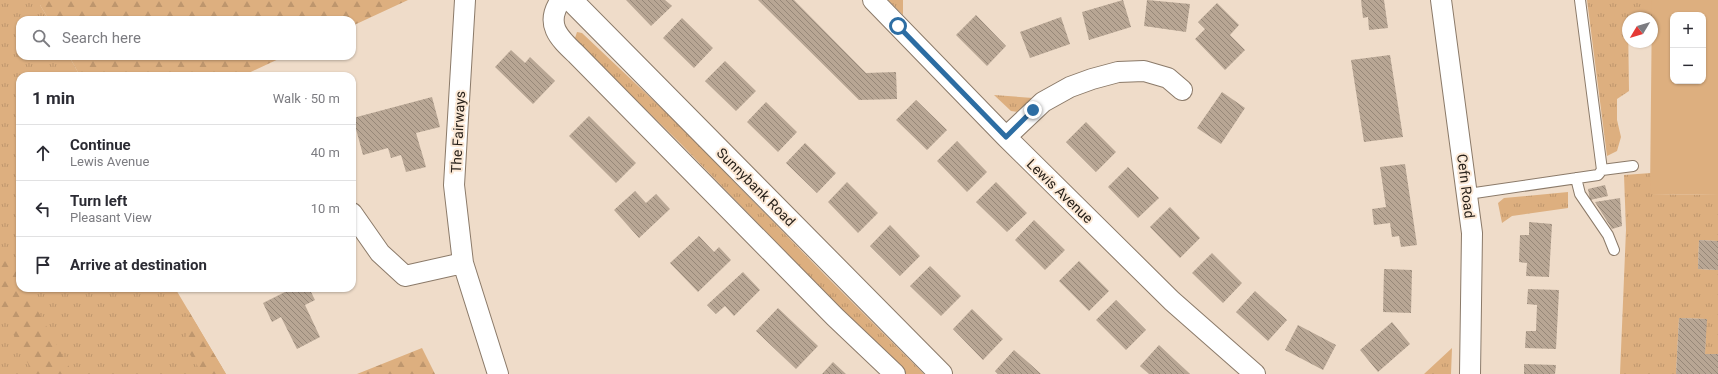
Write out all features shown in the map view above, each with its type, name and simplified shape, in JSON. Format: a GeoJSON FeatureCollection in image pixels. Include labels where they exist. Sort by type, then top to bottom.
{"type":"FeatureCollection","features":[{"type":"Feature","properties":{"kind":"street","name":"The Fairways"},"geometry":{"type":"LineString","coordinates":[[465,0],[454,185],[463,263],[498,374]]}},
{"type":"Feature","properties":{"kind":"street"},"geometry":{"type":"LineString","coordinates":[[561,0],[556,7],[553,23],[559,38],[835,317],[895,374]]}},
{"type":"Feature","properties":{"kind":"street","name":"Sunnybank Road"},"geometry":{"type":"LineString","coordinates":[[571,0],[941,374]]}},
{"type":"Feature","properties":{"kind":"street","name":"Lewis Avenue"},"geometry":{"type":"LineString","coordinates":[[873,0],[1006,137],[1172,301],[1255,374]]}},
{"type":"Feature","properties":{"kind":"street","name":"Cefn Road"},"geometry":{"type":"LineString","coordinates":[[1441,0],[1472,233],[1470,374]]}},
{"type":"Feature","properties":{"kind":"street"},"geometry":{"type":"LineString","coordinates":[[1006,137],[1043,102],[1070,87],[1118,72],[1144,71],[1168,78],[1182,90]]}},
{"type":"Feature","properties":{"kind":"street"},"geometry":{"type":"LineString","coordinates":[[356,219],[380,253],[405,276],[463,263]]}},
{"type":"Feature","properties":{"kind":"lane"},"geometry":{"type":"LineString","coordinates":[[1580,0],[1602,170]]}},
{"type":"Feature","properties":{"kind":"lane"},"geometry":{"type":"LineString","coordinates":[[1468,194],[1598,175],[1602,170],[1633,166]]}},
{"type":"Feature","properties":{"kind":"lane"},"geometry":{"type":"LineString","coordinates":[[1576,178],[1580,194],[1608,235],[1614,250]]}},
{"type":"Feature","properties":{"kind":"green space"},"geometry":{"type":"Polygon","coordinates":[[[0,0],[40,0],[40,5],[47,16],[16,16],[16,60],[71,60],[78,72],[16,72],[16,292],[177,292],[226,374],[0,374],[0,0]]]}},
{"type":"Feature","properties":{"kind":"green space"},"geometry":{"type":"Polygon","coordinates":[[[40,0],[408,0],[356,24],[356,16],[47,16],[40,5],[40,0]]]}},
{"type":"Feature","properties":{"kind":"green space"},"geometry":{"type":"Polygon","coordinates":[[[888,0],[903,0],[903,15],[888,0]]]}},
{"type":"Feature","properties":{"kind":"green space"},"geometry":{"type":"Polygon","coordinates":[[[1587,0],[1652,0],[1652,12],[1622,12],[1622,48],[1628,48],[1629,91],[1617,99],[1617,120],[1621,137],[1617,151],[1607,156],[1587,0]]]}},
{"type":"Feature","properties":{"kind":"green space"},"geometry":{"type":"Polygon","coordinates":[[[1652,0],[1718,0],[1718,195],[1650,194],[1652,48],[1658,48],[1658,12],[1652,12],[1652,0]]]}},
{"type":"Feature","properties":{"kind":"green space"},"geometry":{"type":"Polygon","coordinates":[[[577,32],[582,33],[671,117],[924,374],[904,374],[680,143],[578,43],[575,38],[577,32]]]}},
{"type":"Feature","properties":{"kind":"green space"},"geometry":{"type":"Polygon","coordinates":[[[71,60],[276,60],[251,72],[78,72],[71,60]]]}},
{"type":"Feature","properties":{"kind":"green space"},"geometry":{"type":"Polygon","coordinates":[[[994,95],[1033,98],[1018,112],[1011,111],[994,95]]]}},
{"type":"Feature","properties":{"kind":"green space"},"geometry":{"type":"Polygon","coordinates":[[[1651,173],[1651,194],[1718,195],[1718,241],[1699,240],[1698,269],[1718,270],[1718,354],[1705,354],[1706,319],[1679,318],[1676,374],[1620,374],[1626,230],[1624,175],[1651,173]]]}},
{"type":"Feature","properties":{"kind":"green space"},"geometry":{"type":"Polygon","coordinates":[[[1568,192],[1568,208],[1512,216],[1502,223],[1498,203],[1504,198],[1568,192]]]}},
{"type":"Feature","properties":{"kind":"green space"},"geometry":{"type":"Polygon","coordinates":[[[0,244],[16,272],[16,292],[27,292],[73,374],[33,374],[0,307],[0,244]]]}},
{"type":"Feature","properties":{"kind":"green space"},"geometry":{"type":"Polygon","coordinates":[[[188,310],[226,374],[203,374],[185,347],[188,310]]]}},
{"type":"Feature","properties":{"kind":"green space"},"geometry":{"type":"Polygon","coordinates":[[[422,348],[435,374],[357,374],[422,348]]]}},
{"type":"Feature","properties":{"kind":"green space"},"geometry":{"type":"Polygon","coordinates":[[[1452,348],[1451,374],[1424,374],[1452,348]]]}},
{"type":"Feature","properties":{"kind":"building"},"geometry":{"type":"Polygon","coordinates":[[[626,0],[665,0],[672,6],[651,26],[626,0]]]}},
{"type":"Feature","properties":{"kind":"building"},"geometry":{"type":"Polygon","coordinates":[[[758,0],[794,0],[866,73],[896,72],[897,99],[859,100],[758,0]]]}},
{"type":"Feature","properties":{"kind":"building"},"geometry":{"type":"Polygon","coordinates":[[[1123,0],[1131,27],[1089,40],[1082,12],[1123,0]]]}},
{"type":"Feature","properties":{"kind":"building"},"geometry":{"type":"Polygon","coordinates":[[[1147,0],[1190,4],[1186,32],[1144,26],[1147,0]]]}},
{"type":"Feature","properties":{"kind":"building"},"geometry":{"type":"Polygon","coordinates":[[[1361,0],[1384,0],[1388,28],[1369,30],[1368,17],[1363,18],[1361,0]]]}},
{"type":"Feature","properties":{"kind":"building"},"geometry":{"type":"Polygon","coordinates":[[[1217,3],[1239,25],[1230,35],[1245,50],[1225,70],[1195,39],[1205,29],[1198,22],[1217,3]]]}},
{"type":"Feature","properties":{"kind":"building"},"geometry":{"type":"Polygon","coordinates":[[[976,15],[1006,46],[987,66],[956,35],[976,15]]]}},
{"type":"Feature","properties":{"kind":"building"},"geometry":{"type":"Polygon","coordinates":[[[1061,17],[1070,44],[1030,58],[1020,32],[1061,17]]]}},
{"type":"Feature","properties":{"kind":"building"},"geometry":{"type":"Polygon","coordinates":[[[682,18],[713,48],[694,68],[663,38],[682,18]]]}},
{"type":"Feature","properties":{"kind":"building"},"geometry":{"type":"Polygon","coordinates":[[[511,50],[525,63],[530,57],[555,81],[533,104],[495,67],[511,50]]]}},
{"type":"Feature","properties":{"kind":"building"},"geometry":{"type":"Polygon","coordinates":[[[1390,55],[1403,137],[1364,142],[1351,60],[1390,55]]]}},
{"type":"Feature","properties":{"kind":"building"},"geometry":{"type":"Polygon","coordinates":[[[725,61],[756,91],[736,111],[705,81],[725,61]]]}},
{"type":"Feature","properties":{"kind":"building"},"geometry":{"type":"Polygon","coordinates":[[[1222,92],[1245,108],[1221,144],[1197,128],[1222,92]]]}},
{"type":"Feature","properties":{"kind":"building"},"geometry":{"type":"Polygon","coordinates":[[[432,97],[440,127],[416,133],[426,167],[406,172],[401,155],[391,158],[388,148],[363,155],[356,129],[356,117],[432,97]]]}},
{"type":"Feature","properties":{"kind":"building"},"geometry":{"type":"Polygon","coordinates":[[[916,100],[947,130],[927,150],[896,120],[916,100]]]}},
{"type":"Feature","properties":{"kind":"building"},"geometry":{"type":"Polygon","coordinates":[[[766,102],[797,132],[778,152],[747,122],[766,102]]]}},
{"type":"Feature","properties":{"kind":"building"},"geometry":{"type":"Polygon","coordinates":[[[589,116],[636,163],[616,183],[569,136],[589,116]]]}},
{"type":"Feature","properties":{"kind":"building"},"geometry":{"type":"Polygon","coordinates":[[[1086,122],[1116,152],[1096,172],[1066,142],[1086,122]]]}},
{"type":"Feature","properties":{"kind":"building"},"geometry":{"type":"Polygon","coordinates":[[[957,141],[987,172],[967,192],[937,161],[957,141]]]}},
{"type":"Feature","properties":{"kind":"building"},"geometry":{"type":"Polygon","coordinates":[[[805,143],[836,173],[817,193],[786,163],[805,143]]]}},
{"type":"Feature","properties":{"kind":"building"},"geometry":{"type":"Polygon","coordinates":[[[1405,164],[1417,245],[1401,247],[1399,236],[1392,237],[1390,223],[1374,225],[1372,209],[1386,207],[1380,167],[1405,164]]]}},
{"type":"Feature","properties":{"kind":"building"},"geometry":{"type":"Polygon","coordinates":[[[1128,167],[1159,198],[1138,218],[1108,187],[1128,167]]]}},
{"type":"Feature","properties":{"kind":"building"},"geometry":{"type":"Polygon","coordinates":[[[847,182],[878,213],[858,233],[828,202],[847,182]]]}},
{"type":"Feature","properties":{"kind":"building"},"geometry":{"type":"Polygon","coordinates":[[[996,182],[1027,213],[1007,232],[976,202],[996,182]]]}},
{"type":"Feature","properties":{"kind":"building"},"geometry":{"type":"Polygon","coordinates":[[[1605,185],[1608,196],[1590,200],[1588,189],[1605,185]]]}},
{"type":"Feature","properties":{"kind":"building"},"geometry":{"type":"Polygon","coordinates":[[[635,191],[646,203],[656,194],[670,209],[639,238],[614,210],[635,191]]]}},
{"type":"Feature","properties":{"kind":"building"},"geometry":{"type":"Polygon","coordinates":[[[1620,198],[1622,226],[1612,229],[1595,202],[1620,198]]]}},
{"type":"Feature","properties":{"kind":"building"},"geometry":{"type":"Polygon","coordinates":[[[1170,207],[1200,238],[1180,258],[1150,227],[1170,207]]]}},
{"type":"Feature","properties":{"kind":"building"},"geometry":{"type":"Polygon","coordinates":[[[1034,220],[1065,250],[1045,270],[1015,240],[1034,220]]]}},
{"type":"Feature","properties":{"kind":"building"},"geometry":{"type":"Polygon","coordinates":[[[1529,222],[1552,224],[1549,277],[1526,276],[1527,263],[1519,262],[1520,235],[1529,235],[1529,222]]]}},
{"type":"Feature","properties":{"kind":"building"},"geometry":{"type":"Polygon","coordinates":[[[890,225],[920,256],[900,276],[870,246],[890,225]]]}},
{"type":"Feature","properties":{"kind":"building"},"geometry":{"type":"Polygon","coordinates":[[[699,236],[714,252],[719,247],[731,260],[698,292],[670,263],[699,236]]]}},
{"type":"Feature","properties":{"kind":"building"},"geometry":{"type":"Polygon","coordinates":[[[1699,240],[1718,241],[1718,270],[1698,269],[1699,240]]]}},
{"type":"Feature","properties":{"kind":"building"},"geometry":{"type":"Polygon","coordinates":[[[1212,253],[1242,283],[1223,303],[1192,273],[1212,253]]]}},
{"type":"Feature","properties":{"kind":"building"},"geometry":{"type":"Polygon","coordinates":[[[1079,261],[1109,291],[1089,311],[1059,281],[1079,261]]]}},
{"type":"Feature","properties":{"kind":"building"},"geometry":{"type":"Polygon","coordinates":[[[930,266],[961,296],[941,316],[910,286],[930,266]]]}},
{"type":"Feature","properties":{"kind":"building"},"geometry":{"type":"Polygon","coordinates":[[[1384,269],[1412,270],[1411,313],[1383,312],[1384,269]]]}},
{"type":"Feature","properties":{"kind":"building"},"geometry":{"type":"Polygon","coordinates":[[[743,272],[760,290],[734,316],[725,306],[716,314],[707,305],[743,272]]]}},
{"type":"Feature","properties":{"kind":"building"},"geometry":{"type":"Polygon","coordinates":[[[1528,289],[1559,290],[1556,349],[1525,348],[1526,331],[1536,331],[1537,305],[1527,304],[1528,289]]]}},
{"type":"Feature","properties":{"kind":"building"},"geometry":{"type":"Polygon","coordinates":[[[1255,291],[1287,320],[1268,341],[1236,312],[1255,291]]]}},
{"type":"Feature","properties":{"kind":"building"},"geometry":{"type":"Polygon","coordinates":[[[285,292],[311,292],[315,300],[305,305],[320,337],[297,349],[281,317],[272,322],[263,303],[285,292]]]}},
{"type":"Feature","properties":{"kind":"building"},"geometry":{"type":"Polygon","coordinates":[[[1116,300],[1146,330],[1126,350],[1096,320],[1116,300]]]}},
{"type":"Feature","properties":{"kind":"building"},"geometry":{"type":"Polygon","coordinates":[[[778,308],[818,346],[796,369],[756,331],[778,308]]]}},
{"type":"Feature","properties":{"kind":"building"},"geometry":{"type":"Polygon","coordinates":[[[972,309],[1003,339],[983,360],[953,329],[972,309]]]}},
{"type":"Feature","properties":{"kind":"building"},"geometry":{"type":"Polygon","coordinates":[[[1679,318],[1707,319],[1705,354],[1718,354],[1718,374],[1676,374],[1679,318]]]}},
{"type":"Feature","properties":{"kind":"building"},"geometry":{"type":"Polygon","coordinates":[[[1392,322],[1410,344],[1378,372],[1360,350],[1392,322]]]}},
{"type":"Feature","properties":{"kind":"building"},"geometry":{"type":"Polygon","coordinates":[[[1298,325],[1336,345],[1323,370],[1285,350],[1298,325]]]}},
{"type":"Feature","properties":{"kind":"building"},"geometry":{"type":"Polygon","coordinates":[[[1159,345],[1190,374],[1149,374],[1140,366],[1159,345]]]}},
{"type":"Feature","properties":{"kind":"building"},"geometry":{"type":"Polygon","coordinates":[[[1014,350],[1041,374],[998,374],[995,371],[1014,350]]]}},
{"type":"Feature","properties":{"kind":"building"},"geometry":{"type":"Polygon","coordinates":[[[833,362],[846,374],[822,374],[833,362]]]}},
{"type":"Feature","properties":{"kind":"building"},"geometry":{"type":"Polygon","coordinates":[[[1524,364],[1556,365],[1555,374],[1524,374],[1524,364]]]}},
{"type":"Feature","properties":{"kind":"route"},"geometry":{"type":"LineString","coordinates":[[898,26],[1006,137],[1033,110]]}}]}
